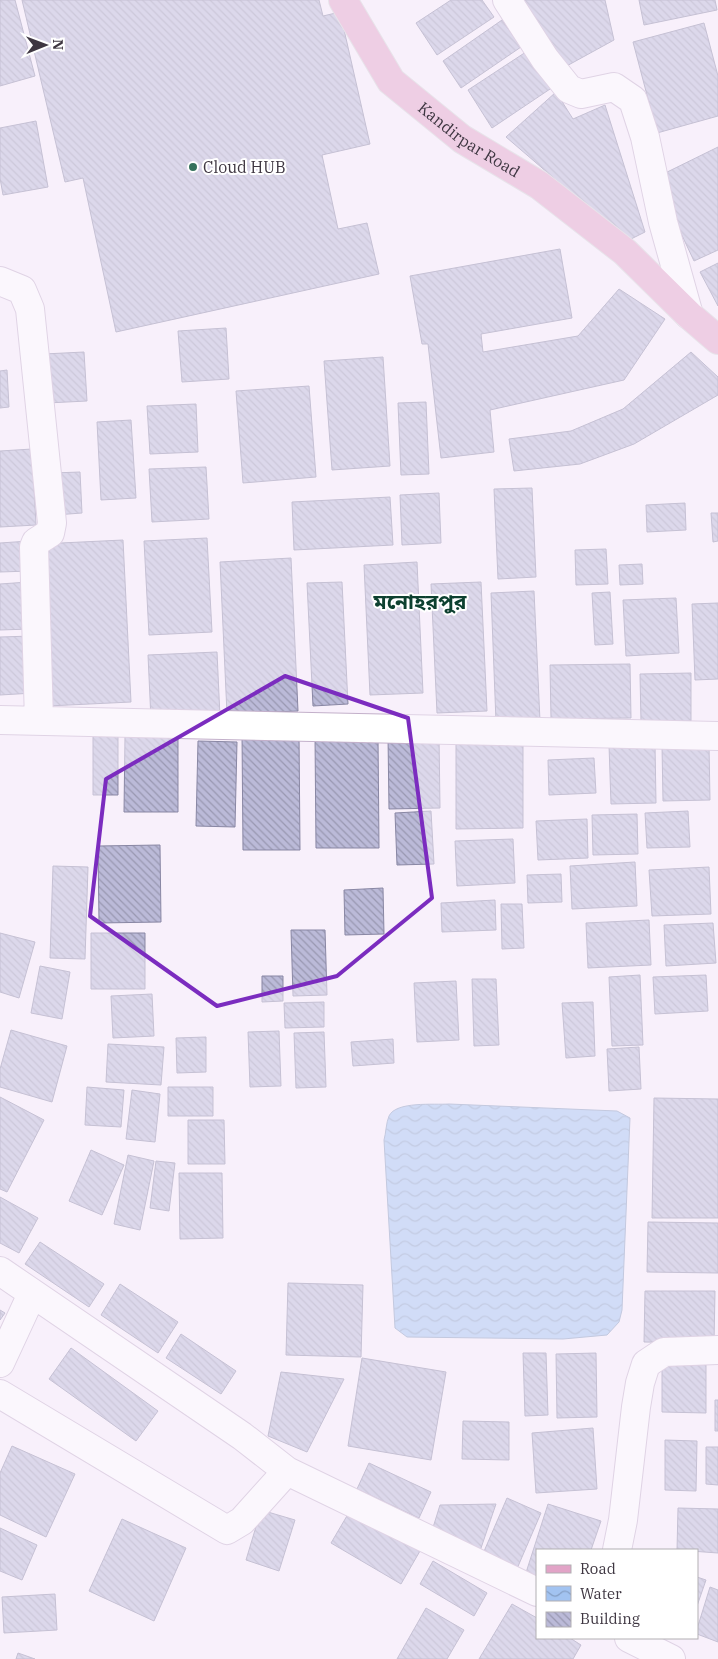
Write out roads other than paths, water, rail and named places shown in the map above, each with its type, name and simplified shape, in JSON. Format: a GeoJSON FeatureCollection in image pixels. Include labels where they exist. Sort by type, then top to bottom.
{"type":"FeatureCollection","features":[{"type":"Feature","properties":{"kind":"main road","name":"Kandirpar Road"},"geometry":{"type":"LineString","coordinates":[[343,0],[391,81],[462,139],[539,185],[625,252],[689,315],[718,340]]}},
{"type":"Feature","properties":{"kind":"street"},"geometry":{"type":"LineString","coordinates":[[508,0],[545,59],[569,89],[581,94],[614,87],[633,100],[645,137],[662,222],[689,315]]}},
{"type":"Feature","properties":{"kind":"street"},"geometry":{"type":"LineString","coordinates":[[0,281],[22,290],[30,309],[52,524],[50,533],[36,542],[34,547],[39,721]]}},
{"type":"Feature","properties":{"kind":"street"},"geometry":{"type":"LineString","coordinates":[[0,720],[718,736]]}},
{"type":"Feature","properties":{"kind":"street"},"geometry":{"type":"LineString","coordinates":[[0,1271],[242,1436],[288,1471],[536,1592]]}},
{"type":"Feature","properties":{"kind":"street"},"geometry":{"type":"LineString","coordinates":[[0,1363],[32,1294]]}},
{"type":"Feature","properties":{"kind":"street"},"geometry":{"type":"LineString","coordinates":[[617,1549],[623,1520],[636,1406],[646,1364],[664,1352],[718,1350]]}},
{"type":"Feature","properties":{"kind":"street"},"geometry":{"type":"LineString","coordinates":[[0,1394],[227,1530],[242,1521],[288,1471]]}},
{"type":"Feature","properties":{"kind":"street"},"geometry":{"type":"LineString","coordinates":[[631,1639],[671,1659]]}},
{"type":"Feature","properties":{"kind":"water"},"geometry":{"type":"Polygon","coordinates":[[[449,1104],[617,1111],[630,1118],[622,1310],[619,1322],[607,1335],[563,1339],[407,1337],[395,1328],[384,1140],[387,1122],[393,1111],[399,1108],[416,1105],[449,1104]]]}},
{"type":"Feature","properties":{"kind":"place","name":"Cloud HUB"},"geometry":{"type":"Point","coordinates":[193,167]}},
{"type":"Feature","properties":{"kind":"district","name":"মনোহরপুর"},"geometry":{"type":"Point","coordinates":[420,602]}}]}
